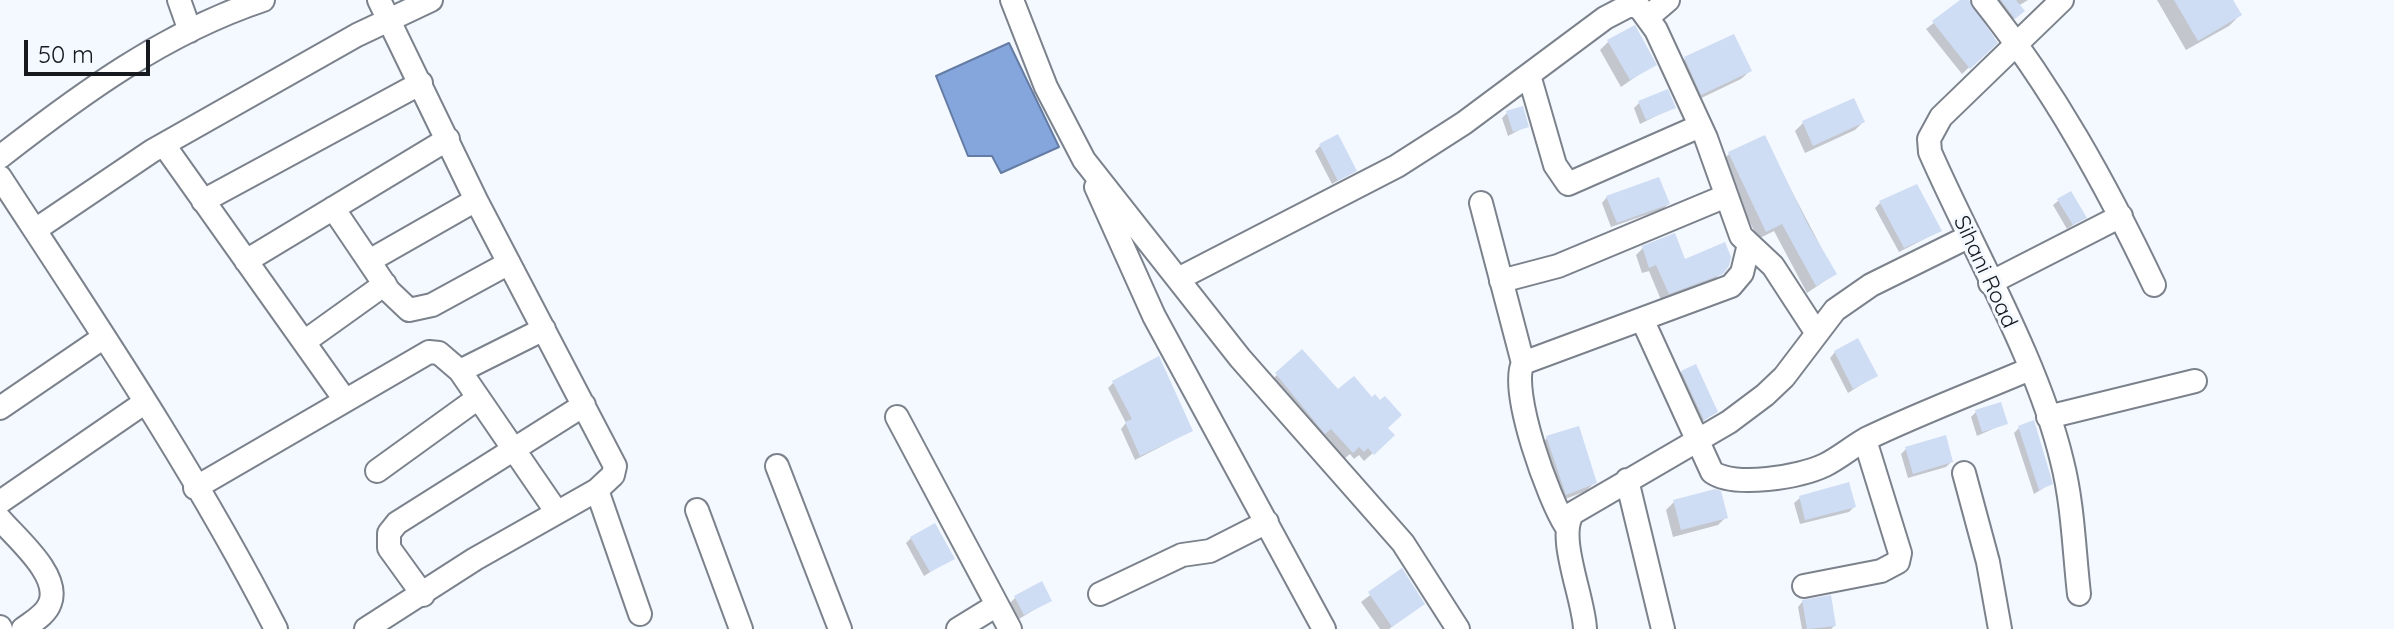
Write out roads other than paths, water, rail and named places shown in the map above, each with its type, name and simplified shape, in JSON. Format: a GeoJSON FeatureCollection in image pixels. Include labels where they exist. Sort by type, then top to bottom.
{"type":"FeatureCollection","features":[{"type":"Feature","properties":{"kind":"street"},"geometry":{"type":"LineString","coordinates":[[179,0],[190,31]]}},
{"type":"Feature","properties":{"kind":"street"},"geometry":{"type":"LineString","coordinates":[[0,157],[87,90],[190,31],[263,0]]}},
{"type":"Feature","properties":{"kind":"street"},"geometry":{"type":"LineString","coordinates":[[35,230],[108,178],[385,9],[431,0]]}},
{"type":"Feature","properties":{"kind":"street"},"geometry":{"type":"LineString","coordinates":[[1012,0],[1046,87],[1084,160],[1154,316],[1324,629]]}},
{"type":"Feature","properties":{"kind":"street"},"geometry":{"type":"LineString","coordinates":[[1648,17],[1668,0]]}},
{"type":"Feature","properties":{"kind":"street"},"geometry":{"type":"LineString","coordinates":[[1983,0],[2017,42],[2078,137],[2154,285]]}},
{"type":"Feature","properties":{"kind":"street","name":"Sihani Road"},"geometry":{"type":"LineString","coordinates":[[2062,0],[1941,117],[1929,139],[1930,152],[2030,369],[2048,417],[2067,482],[2079,594]]}},
{"type":"Feature","properties":{"kind":"street"},"geometry":{"type":"LineString","coordinates":[[1178,279],[1397,166],[1464,123],[1620,9],[1630,5],[1648,17],[1700,126],[1741,236],[1773,266],[1816,332]]}},
{"type":"Feature","properties":{"kind":"street"},"geometry":{"type":"LineString","coordinates":[[366,629],[556,511],[597,490],[613,475],[615,466],[476,200],[385,9]]}},
{"type":"Feature","properties":{"kind":"street"},"geometry":{"type":"LineString","coordinates":[[1529,75],[1555,165],[1568,184],[1700,126]]}},
{"type":"Feature","properties":{"kind":"street"},"geometry":{"type":"LineString","coordinates":[[203,201],[421,83]]}},
{"type":"Feature","properties":{"kind":"street"},"geometry":{"type":"LineString","coordinates":[[246,261],[448,139]]}},
{"type":"Feature","properties":{"kind":"street"},"geometry":{"type":"LineString","coordinates":[[164,145],[345,400]]}},
{"type":"Feature","properties":{"kind":"street"},"geometry":{"type":"LineString","coordinates":[[1084,160],[1240,358],[1403,543],[1458,629]]}},
{"type":"Feature","properties":{"kind":"street"},"geometry":{"type":"LineString","coordinates":[[0,177],[104,337],[247,572],[276,629]]}},
{"type":"Feature","properties":{"kind":"street"},"geometry":{"type":"LineString","coordinates":[[1501,281],[1558,266],[1726,196]]}},
{"type":"Feature","properties":{"kind":"street"},"geometry":{"type":"LineString","coordinates":[[369,261],[476,200]]}},
{"type":"Feature","properties":{"kind":"street"},"geometry":{"type":"LineString","coordinates":[[1481,203],[1523,363],[1521,394],[1547,488],[1566,526],[1585,629]]}},
{"type":"Feature","properties":{"kind":"street"},"geometry":{"type":"LineString","coordinates":[[333,208],[401,304],[419,310],[509,263]]}},
{"type":"Feature","properties":{"kind":"street"},"geometry":{"type":"LineString","coordinates":[[1990,283],[2121,216]]}},
{"type":"Feature","properties":{"kind":"street"},"geometry":{"type":"LineString","coordinates":[[1566,526],[1579,507],[1696,442],[1765,395],[1784,377],[1835,310],[1871,285],[1968,237]]}},
{"type":"Feature","properties":{"kind":"street"},"geometry":{"type":"LineString","coordinates":[[1523,363],[1731,286],[1742,273],[1749,244]]}},
{"type":"Feature","properties":{"kind":"street"},"geometry":{"type":"LineString","coordinates":[[304,342],[385,284]]}},
{"type":"Feature","properties":{"kind":"street"},"geometry":{"type":"LineString","coordinates":[[1642,319],[1712,472],[1733,481],[1799,474],[1825,465],[1865,440],[2030,369]]}},
{"type":"Feature","properties":{"kind":"street"},"geometry":{"type":"LineString","coordinates":[[460,371],[544,329]]}},
{"type":"Feature","properties":{"kind":"street"},"geometry":{"type":"LineString","coordinates":[[0,408],[104,337]]}},
{"type":"Feature","properties":{"kind":"street"},"geometry":{"type":"LineString","coordinates":[[195,488],[429,352],[439,353],[460,371],[556,511]]}},
{"type":"Feature","properties":{"kind":"street"},"geometry":{"type":"LineString","coordinates":[[2048,417],[2195,381]]}},
{"type":"Feature","properties":{"kind":"street"},"geometry":{"type":"LineString","coordinates":[[377,471],[478,398]]}},
{"type":"Feature","properties":{"kind":"street"},"geometry":{"type":"LineString","coordinates":[[0,502],[144,403]]}},
{"type":"Feature","properties":{"kind":"street"},"geometry":{"type":"LineString","coordinates":[[423,595],[389,548],[389,533],[397,523],[584,405]]}},
{"type":"Feature","properties":{"kind":"street"},"geometry":{"type":"LineString","coordinates":[[897,417],[1010,629]]}},
{"type":"Feature","properties":{"kind":"street"},"geometry":{"type":"LineString","coordinates":[[1804,586],[1881,571],[1898,562],[1900,553],[1865,440]]}},
{"type":"Feature","properties":{"kind":"street"},"geometry":{"type":"LineString","coordinates":[[777,466],[840,629]]}},
{"type":"Feature","properties":{"kind":"street"},"geometry":{"type":"LineString","coordinates":[[1964,473],[1988,562],[2000,629]]}},
{"type":"Feature","properties":{"kind":"street"},"geometry":{"type":"LineString","coordinates":[[1627,480],[1663,629]]}},
{"type":"Feature","properties":{"kind":"street"},"geometry":{"type":"LineString","coordinates":[[597,490],[640,614]]}},
{"type":"Feature","properties":{"kind":"street"},"geometry":{"type":"LineString","coordinates":[[697,510],[741,629]]}},
{"type":"Feature","properties":{"kind":"street"},"geometry":{"type":"LineString","coordinates":[[0,519],[47,577],[52,594],[49,606],[23,629]]}},
{"type":"Feature","properties":{"kind":"street"},"geometry":{"type":"LineString","coordinates":[[1100,594],[1182,555],[1210,551],[1267,522]]}},
{"type":"Feature","properties":{"kind":"street"},"geometry":{"type":"LineString","coordinates":[[958,629],[997,605]]}},
{"type":"Feature","properties":{"kind":"water"},"geometry":{"type":"Polygon","coordinates":[[[1009,43],[1059,147],[1001,173],[992,156],[968,156],[936,76],[1009,43]]]}}]}
